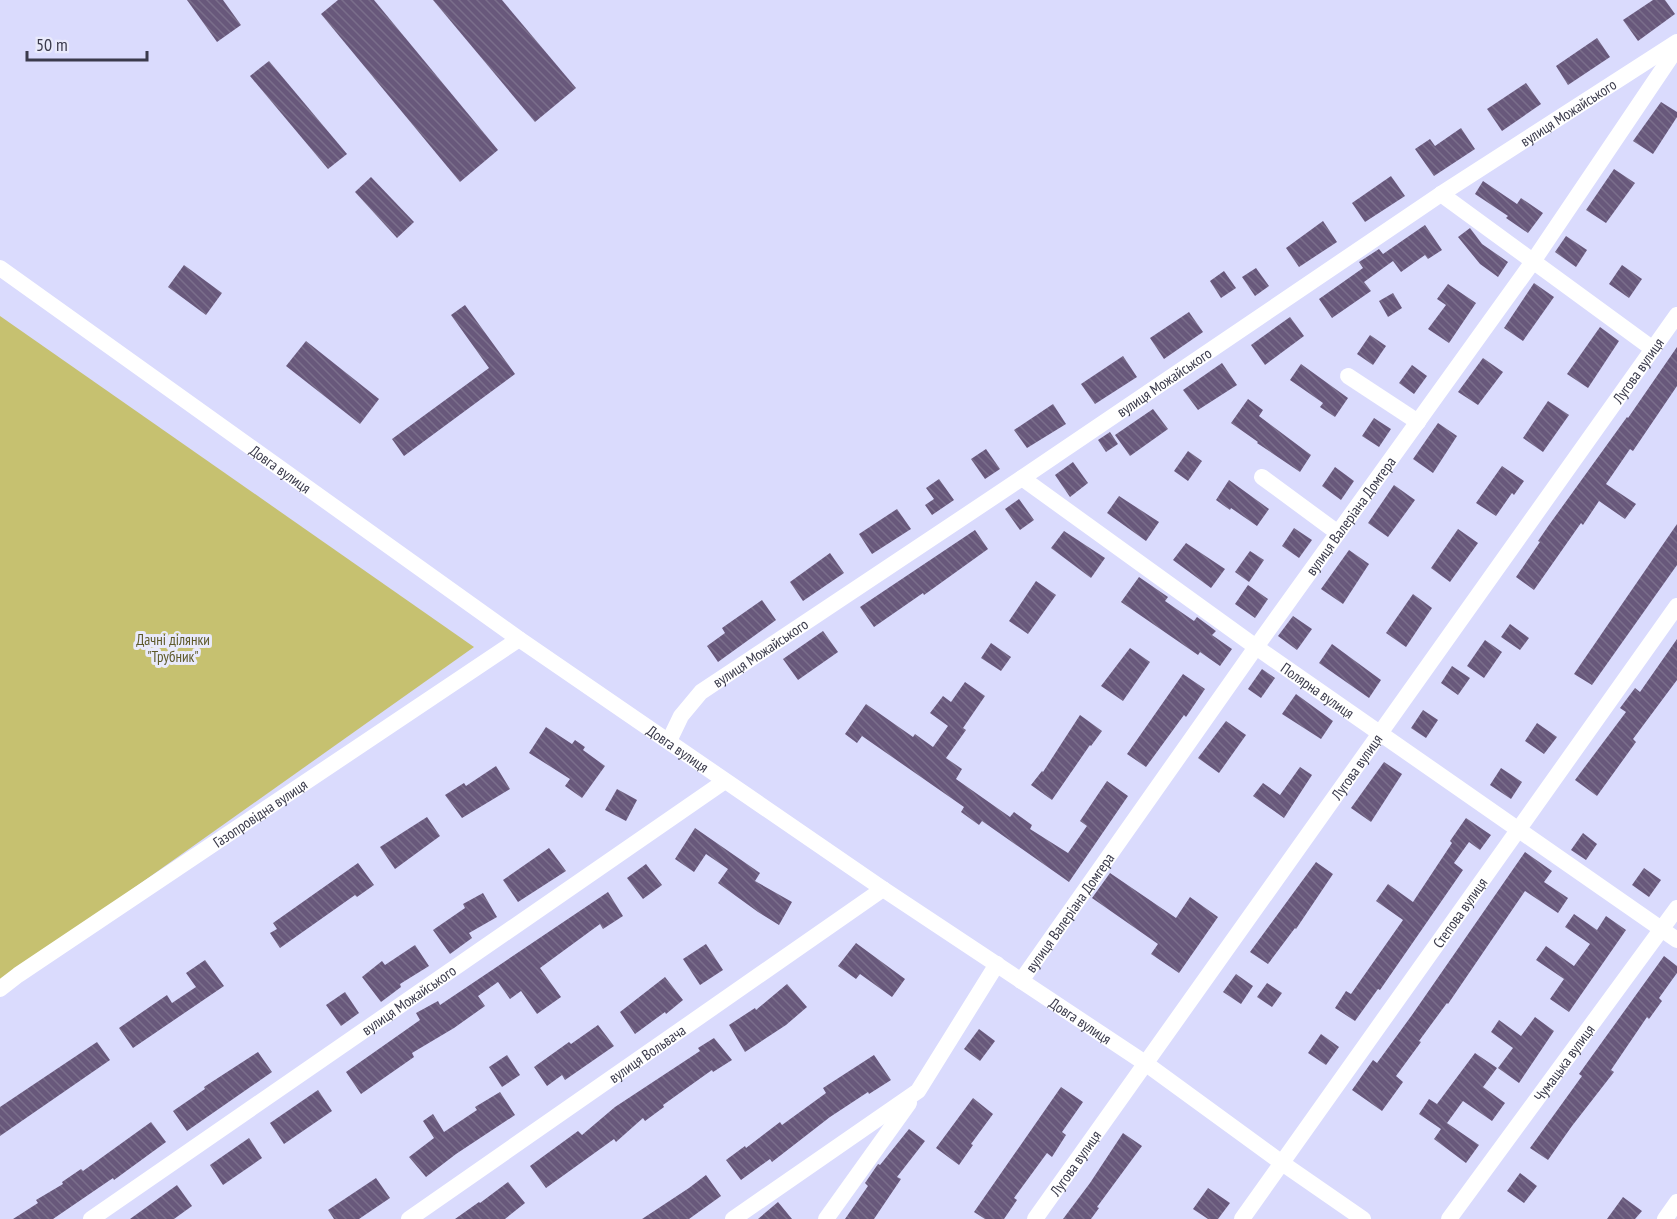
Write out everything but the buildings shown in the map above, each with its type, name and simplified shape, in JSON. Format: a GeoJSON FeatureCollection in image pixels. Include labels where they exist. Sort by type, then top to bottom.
{"type":"FeatureCollection","features":[{"type":"Feature","properties":{"kind":"street","name":"вулиця Можайського"},"geometry":{"type":"LineString","coordinates":[[669,741],[681,716],[701,692],[1442,194],[1677,42]]}},
{"type":"Feature","properties":{"kind":"street","name":"вулиця Валеріана Домгера"},"geometry":{"type":"LineString","coordinates":[[1021,981],[1256,647],[1534,260],[1677,48]]}},
{"type":"Feature","properties":{"kind":"street"},"geometry":{"type":"LineString","coordinates":[[1442,194],[1653,349]]}},
{"type":"Feature","properties":{"kind":"street","name":"Довга вулиця"},"geometry":{"type":"LineString","coordinates":[[0,268],[519,639],[883,889],[1145,1062],[1282,1163],[1363,1219]]}},
{"type":"Feature","properties":{"kind":"street","name":"Лугова вулиця"},"geometry":{"type":"LineString","coordinates":[[1035,1219],[1653,349],[1672,333],[1677,315]]}},
{"type":"Feature","properties":{"kind":"street"},"geometry":{"type":"LineString","coordinates":[[1348,376],[1418,422]]}},
{"type":"Feature","properties":{"kind":"street"},"geometry":{"type":"LineString","coordinates":[[1262,477],[1338,533]]}},
{"type":"Feature","properties":{"kind":"street","name":"Полярна вулиця"},"geometry":{"type":"LineString","coordinates":[[1022,478],[1256,647],[1677,940]]}},
{"type":"Feature","properties":{"kind":"street","name":"Степова вулиця"},"geometry":{"type":"LineString","coordinates":[[1242,1219],[1677,606]]}},
{"type":"Feature","properties":{"kind":"street","name":"Газопровідна вулиця"},"geometry":{"type":"LineString","coordinates":[[0,989],[519,639]]}},
{"type":"Feature","properties":{"kind":"street","name":"вулиця Можайського"},"geometry":{"type":"LineString","coordinates":[[92,1219],[726,781]]}},
{"type":"Feature","properties":{"kind":"street","name":"вулиця Вольвача"},"geometry":{"type":"LineString","coordinates":[[409,1219],[883,889]]}},
{"type":"Feature","properties":{"kind":"street","name":"Чумацька вулиця"},"geometry":{"type":"LineString","coordinates":[[1449,1219],[1677,908]]}},
{"type":"Feature","properties":{"kind":"street"},"geometry":{"type":"LineString","coordinates":[[826,1219],[918,1091],[997,964]]}},
{"type":"Feature","properties":{"kind":"street"},"geometry":{"type":"LineString","coordinates":[[733,1219],[918,1091]]}},
{"type":"Feature","properties":{"kind":"street"},"geometry":{"type":"LineString","coordinates":[[1665,1219],[1677,1202]]}},
{"type":"Feature","properties":{"kind":"green space","name":"Дачні ділянки \"Трубник\""},"geometry":{"type":"Polygon","coordinates":[[[0,316],[474,647],[0,983],[0,316]]]}}]}
